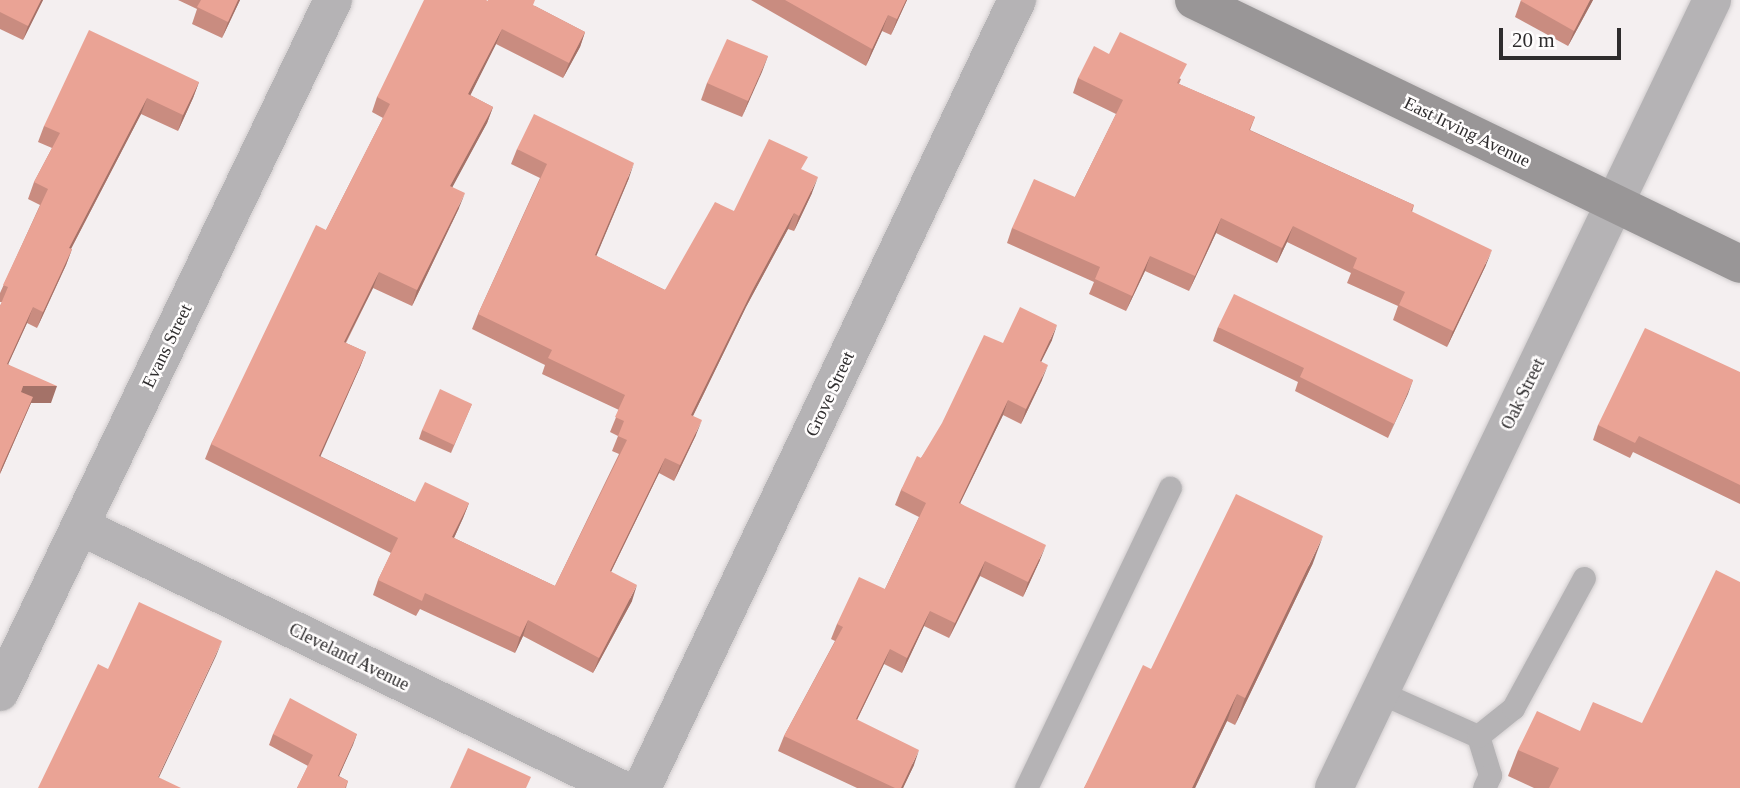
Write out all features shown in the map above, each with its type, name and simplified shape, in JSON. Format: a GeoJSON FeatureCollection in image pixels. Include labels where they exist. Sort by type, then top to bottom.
{"type":"FeatureCollection","features":[{"type":"Feature","properties":{"kind":"street","name":"Evans Street"},"geometry":{"type":"LineString","coordinates":[[0,692],[333,0]]}},
{"type":"Feature","properties":{"kind":"street","name":"Grove Street"},"geometry":{"type":"LineString","coordinates":[[642,788],[1017,0]]}},
{"type":"Feature","properties":{"kind":"street","name":"East Irving Avenue"},"geometry":{"type":"LineString","coordinates":[[1194,0],[1740,264]]}},
{"type":"Feature","properties":{"kind":"street","name":"Oak Street"},"geometry":{"type":"LineString","coordinates":[[1334,788],[1712,0]]}},
{"type":"Feature","properties":{"kind":"street","name":"Cleveland Avenue"},"geometry":{"type":"LineString","coordinates":[[80,526],[619,788]]}},
{"type":"Feature","properties":{"kind":"lane"},"geometry":{"type":"LineString","coordinates":[[1026,788],[1170,488]]}},
{"type":"Feature","properties":{"kind":"lane"},"geometry":{"type":"LineString","coordinates":[[1478,736],[1513,708],[1584,578]]}},
{"type":"Feature","properties":{"kind":"lane"},"geometry":{"type":"LineString","coordinates":[[1379,692],[1478,736],[1490,775],[1484,788]]}},
{"type":"Feature","properties":{"kind":"building"},"geometry":{"type":"Polygon","coordinates":[[[0,0],[41,0],[28,26],[0,12],[0,0]]]}},
{"type":"Feature","properties":{"kind":"building"},"geometry":{"type":"Polygon","coordinates":[[[201,0],[238,0],[228,22],[197,7],[201,0]]]}},
{"type":"Feature","properties":{"kind":"building"},"geometry":{"type":"Polygon","coordinates":[[[424,0],[535,0],[533,5],[585,32],[569,63],[502,29],[468,94],[493,107],[450,186],[465,193],[417,290],[379,272],[344,342],[366,352],[319,456],[415,502],[425,482],[469,503],[452,537],[555,586],[627,440],[618,436],[624,421],[615,417],[625,395],[548,358],[552,350],[478,314],[547,164],[517,149],[534,114],[634,163],[595,255],[665,290],[715,202],[734,211],[769,139],[808,157],[801,169],[818,177],[799,216],[794,213],[752,291],[691,415],[702,420],[680,465],[665,458],[610,571],[637,585],[599,658],[528,620],[520,637],[425,593],[422,601],[378,580],[398,538],[211,444],[316,225],[326,230],[390,104],[377,97],[424,0]]]}},
{"type":"Feature","properties":{"kind":"building"},"geometry":{"type":"Polygon","coordinates":[[[785,0],[906,0],[897,19],[888,15],[872,49],[785,0]]]}},
{"type":"Feature","properties":{"kind":"building"},"geometry":{"type":"Polygon","coordinates":[[[1521,0],[1590,0],[1574,31],[1521,0]]]}},
{"type":"Feature","properties":{"kind":"building"},"geometry":{"type":"Polygon","coordinates":[[[89,30],[199,82],[183,115],[147,98],[69,248],[72,249],[43,312],[33,307],[7,364],[57,386],[23,386],[21,392],[33,397],[0,471],[0,306],[8,287],[3,285],[48,189],[34,182],[60,133],[44,126],[89,30]]]}},
{"type":"Feature","properties":{"kind":"building"},"geometry":{"type":"Polygon","coordinates":[[[1120,32],[1187,64],[1177,83],[1255,117],[1249,130],[1414,205],[1411,211],[1492,250],[1453,331],[1399,305],[1405,292],[1353,268],[1357,258],[1293,226],[1282,248],[1221,218],[1195,276],[1150,256],[1132,296],[1095,279],[1100,267],[1012,228],[1034,179],[1075,197],[1123,100],[1078,78],[1094,46],[1109,54],[1120,32]]]}},
{"type":"Feature","properties":{"kind":"building"},"geometry":{"type":"Polygon","coordinates":[[[727,39],[768,56],[748,101],[707,83],[727,39]]]}},
{"type":"Feature","properties":{"kind":"building"},"geometry":{"type":"Polygon","coordinates":[[[1234,294],[1413,380],[1394,424],[1300,377],[1304,368],[1218,327],[1234,294]]]}},
{"type":"Feature","properties":{"kind":"building"},"geometry":{"type":"Polygon","coordinates":[[[1020,307],[1057,325],[1040,361],[1048,365],[1026,409],[1008,400],[959,503],[1046,545],[1028,582],[985,561],[955,623],[930,611],[907,658],[890,649],[856,719],[919,750],[901,788],[895,788],[784,736],[843,627],[837,624],[859,577],[885,589],[926,503],[901,490],[917,456],[921,458],[942,423],[984,335],[1003,343],[1020,307]]]}},
{"type":"Feature","properties":{"kind":"building"},"geometry":{"type":"Polygon","coordinates":[[[1645,328],[1740,372],[1740,485],[1639,436],[1635,443],[1598,425],[1645,328]]]}},
{"type":"Feature","properties":{"kind":"building"},"geometry":{"type":"Polygon","coordinates":[[[440,389],[472,404],[454,445],[422,430],[440,389]]]}},
{"type":"Feature","properties":{"kind":"building"},"geometry":{"type":"Polygon","coordinates":[[[1236,494],[1323,536],[1245,698],[1237,694],[1192,788],[1084,788],[1143,665],[1151,669],[1236,494]]]}},
{"type":"Feature","properties":{"kind":"building"},"geometry":{"type":"Polygon","coordinates":[[[1716,570],[1740,582],[1740,788],[1549,788],[1559,768],[1518,750],[1537,711],[1580,731],[1593,702],[1642,723],[1716,570]]]}},
{"type":"Feature","properties":{"kind":"building"},"geometry":{"type":"Polygon","coordinates":[[[139,602],[222,641],[158,777],[181,788],[38,788],[98,664],[108,669],[139,602]]]}},
{"type":"Feature","properties":{"kind":"building"},"geometry":{"type":"Polygon","coordinates":[[[290,698],[357,734],[338,776],[348,781],[345,788],[297,788],[313,755],[273,734],[290,698]]]}},
{"type":"Feature","properties":{"kind":"building"},"geometry":{"type":"Polygon","coordinates":[[[468,748],[531,777],[526,788],[450,788],[468,748]]]}}]}
